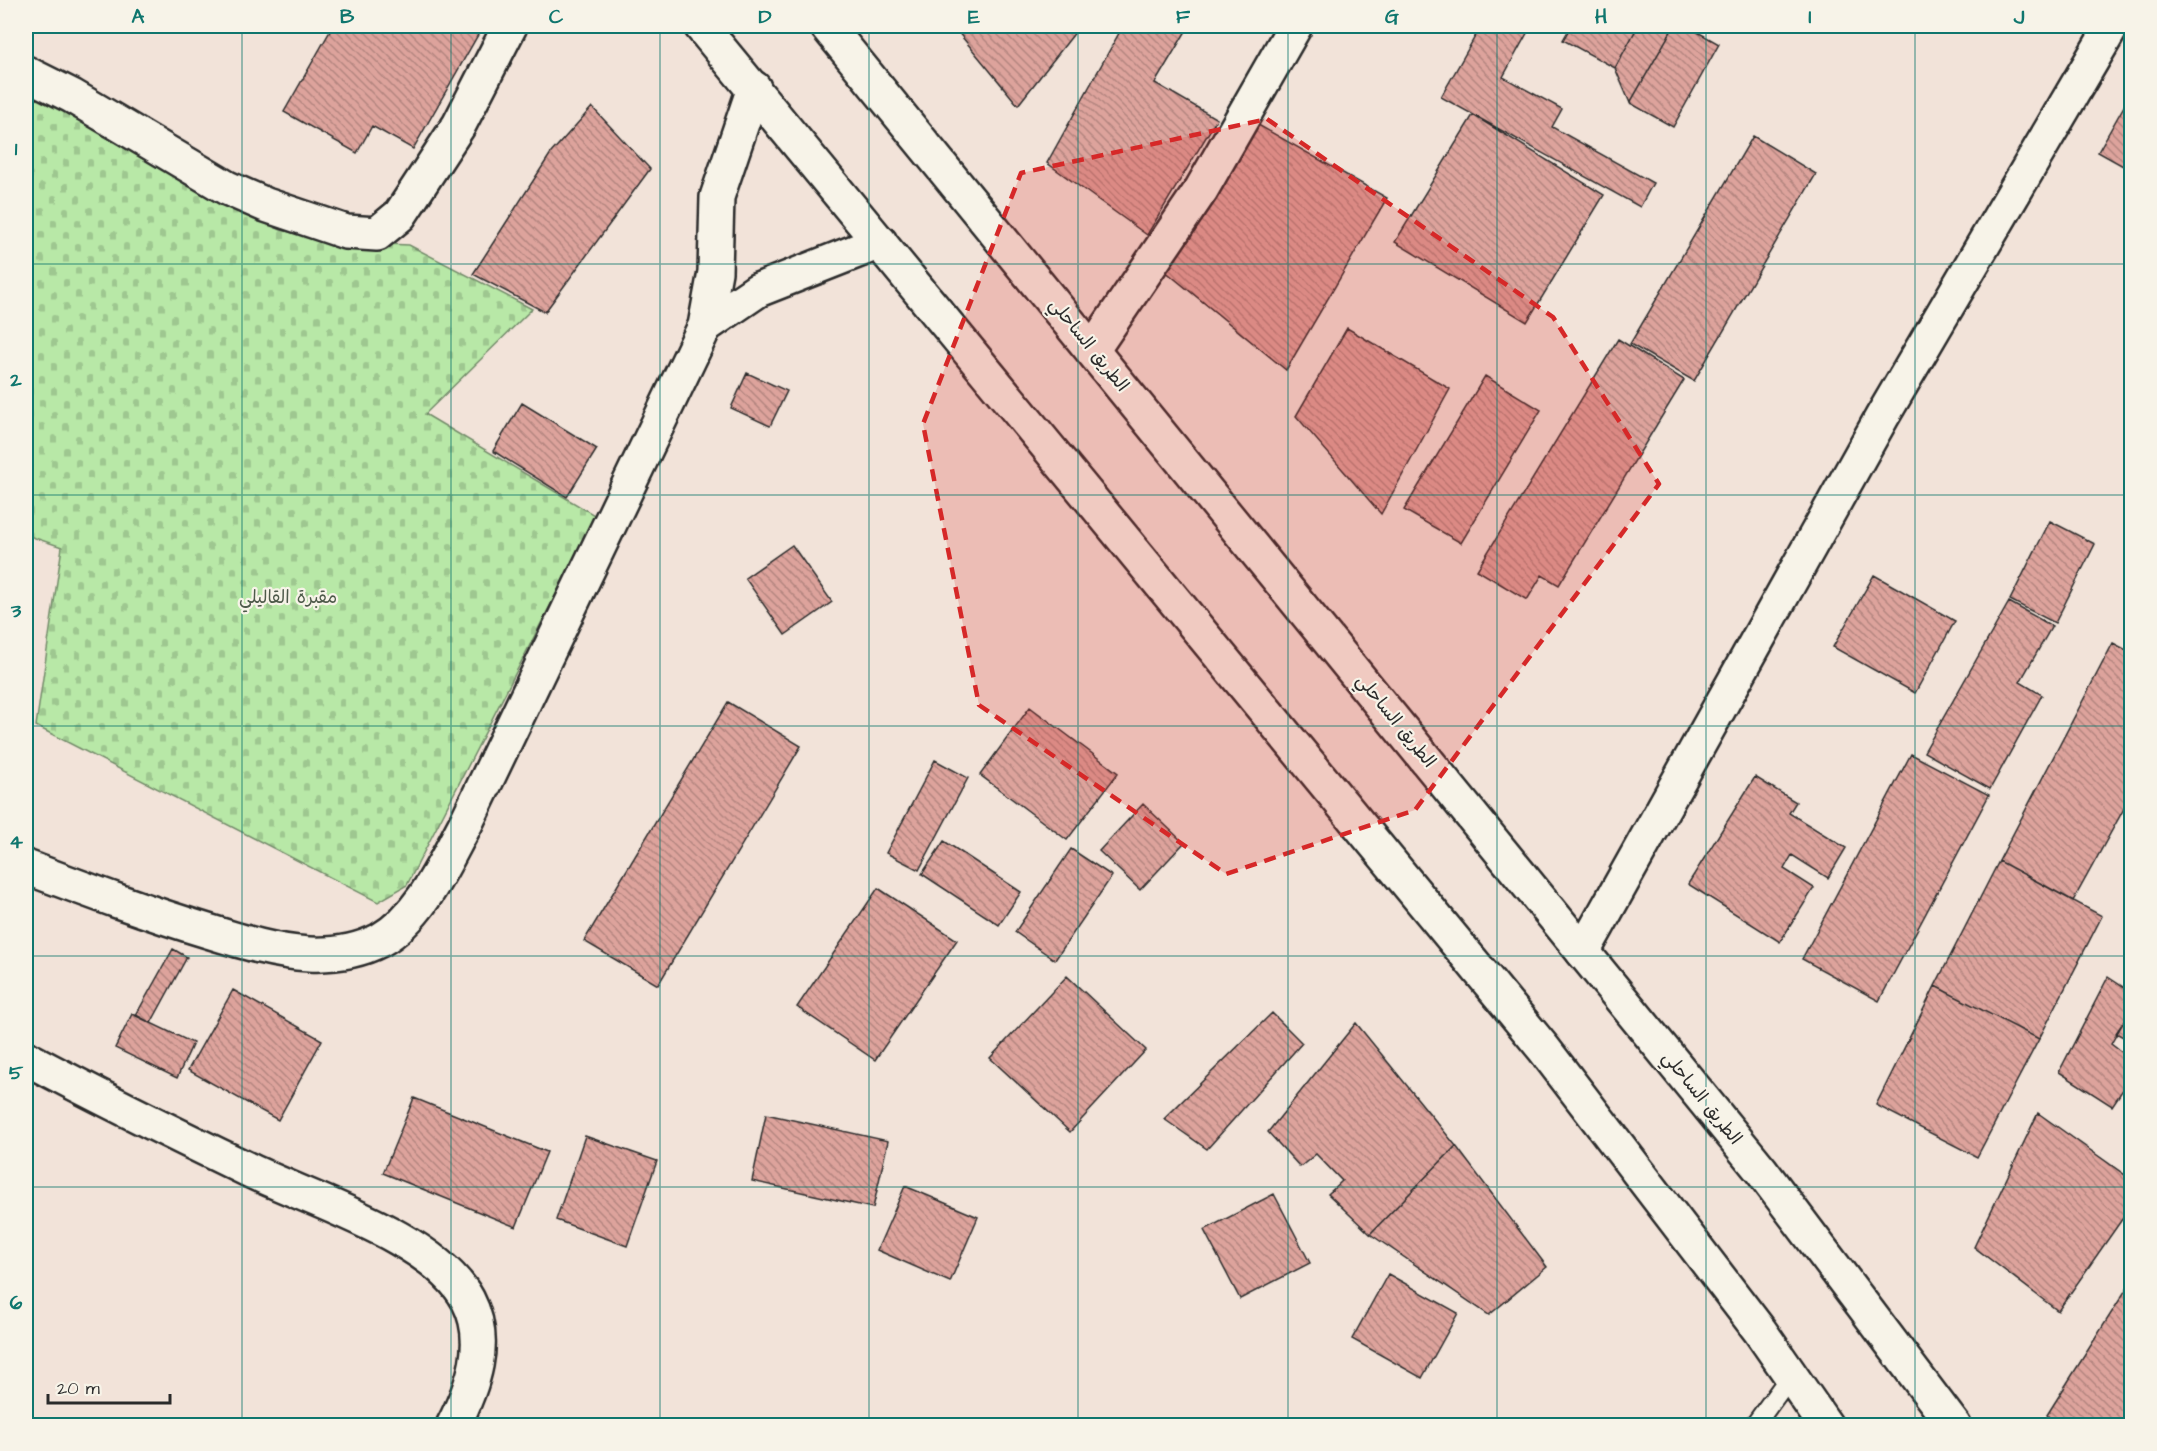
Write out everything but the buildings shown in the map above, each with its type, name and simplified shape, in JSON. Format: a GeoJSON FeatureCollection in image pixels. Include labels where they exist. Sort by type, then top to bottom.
{"type":"FeatureCollection","features":[{"type":"Feature","properties":{"kind":"main road"},"geometry":{"type":"LineString","coordinates":[[26,73],[72,96],[227,188],[266,205],[346,232],[371,235],[388,227],[400,215],[459,125],[510,26]]}},
{"type":"Feature","properties":{"kind":"main road"},"geometry":{"type":"LineString","coordinates":[[701,26],[1544,1049],[1791,1375],[1826,1425]]}},
{"type":"Feature","properties":{"kind":"main road","name":"الطريق الساحلي"},"geometry":{"type":"LineString","coordinates":[[827,26],[1761,1170],[1954,1425]]}},
{"type":"Feature","properties":{"kind":"main road"},"geometry":{"type":"LineString","coordinates":[[1093,349],[1201,190],[1295,26]]}},
{"type":"Feature","properties":{"kind":"main road"},"geometry":{"type":"LineString","coordinates":[[1583,952],[1882,417],[2112,26]]}},
{"type":"Feature","properties":{"kind":"main road"},"geometry":{"type":"LineString","coordinates":[[26,867],[181,923],[259,947],[309,954],[349,951],[381,939],[407,918],[427,891],[466,823],[705,326],[715,272],[717,197],[754,88]]}},
{"type":"Feature","properties":{"kind":"main road"},"geometry":{"type":"LineString","coordinates":[[705,326],[758,290],[880,242]]}},
{"type":"Feature","properties":{"kind":"main road"},"geometry":{"type":"LineString","coordinates":[[26,1058],[252,1172],[401,1240],[453,1278],[468,1301],[478,1329],[477,1357],[470,1392],[453,1425]]}},
{"type":"Feature","properties":{"kind":"lane"},"geometry":{"type":"LineString","coordinates":[[1754,1425],[1791,1375]]}},
{"type":"Feature","properties":{"kind":"highlighted area"},"geometry":{"type":"Polygon","coordinates":[[[1267,119],[1553,317],[1659,484],[1415,810],[1226,874],[979,705],[923,424],[1021,173],[1267,119]]]}},
{"type":"Feature","properties":{"kind":"green space","name":"مقبرة القاليلي"},"geometry":{"type":"Polygon","coordinates":[[[26,81],[120,133],[168,172],[231,208],[281,230],[337,242],[409,245],[532,309],[425,414],[596,516],[407,885],[378,902],[36,726],[62,547],[26,535],[26,81]]]}}]}
